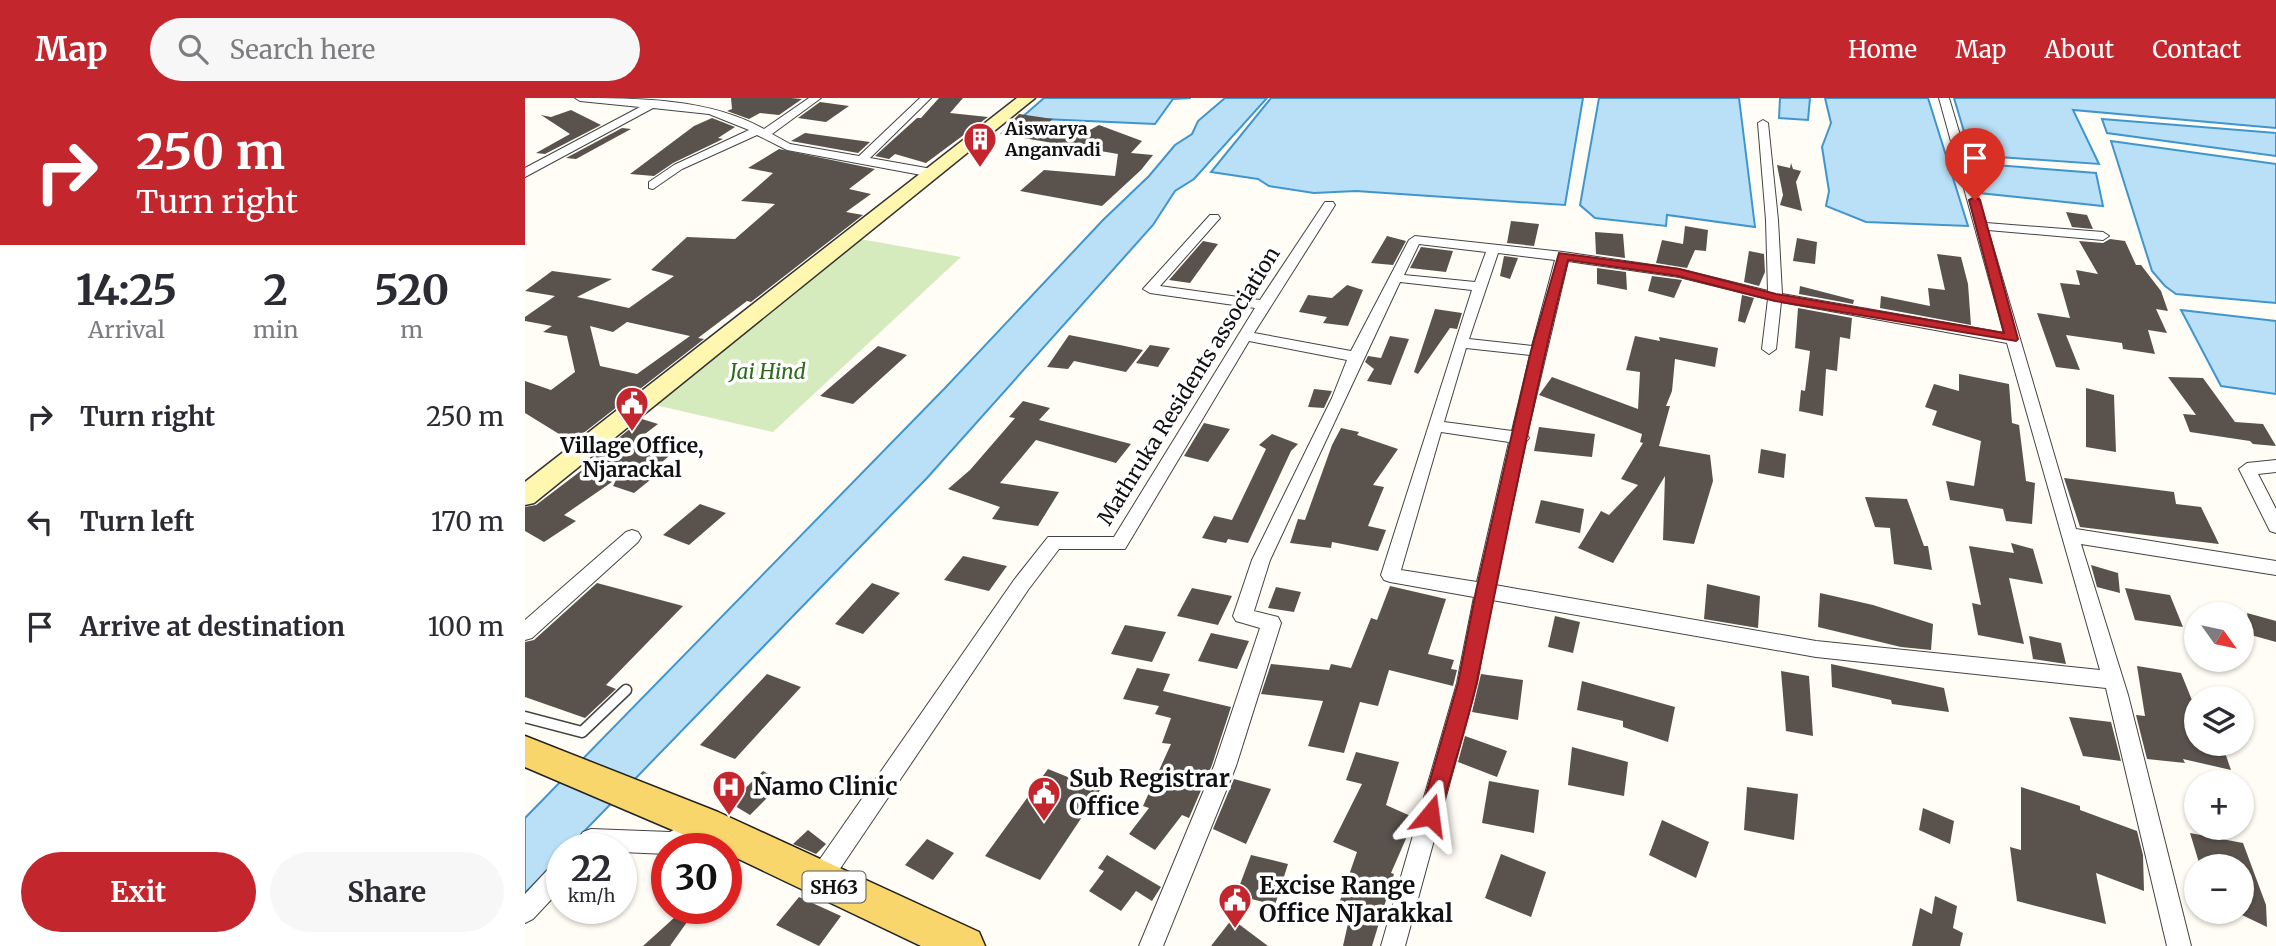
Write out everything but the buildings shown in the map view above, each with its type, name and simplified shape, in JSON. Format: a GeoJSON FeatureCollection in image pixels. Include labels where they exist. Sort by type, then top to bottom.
{"type":"FeatureCollection","features":[{"type":"Feature","properties":{"kind":"main road"},"geometry":{"type":"LineString","coordinates":[[525,496],[1027,98]]}},
{"type":"Feature","properties":{"kind":"main road","name":"SH63"},"geometry":{"type":"LineString","coordinates":[[525,751],[705,824],[819,880],[965,946]]}},
{"type":"Feature","properties":{"kind":"street"},"geometry":{"type":"LineString","coordinates":[[580,98],[711,111],[761,132],[787,147],[932,173]]}},
{"type":"Feature","properties":{"kind":"street"},"geometry":{"type":"LineString","coordinates":[[653,185],[678,167],[761,132],[816,98]]}},
{"type":"Feature","properties":{"kind":"street"},"geometry":{"type":"LineString","coordinates":[[862,160],[926,98]]}},
{"type":"Feature","properties":{"kind":"street"},"geometry":{"type":"LineString","coordinates":[[1944,98],[2113,680],[2179,946]]}},
{"type":"Feature","properties":{"kind":"street"},"geometry":{"type":"LineString","coordinates":[[525,173],[653,104]]}},
{"type":"Feature","properties":{"kind":"street"},"geometry":{"type":"LineString","coordinates":[[1763,123],[1773,220],[1775,298],[1769,349]]}},
{"type":"Feature","properties":{"kind":"street","name":"Mathruka Residents association"},"geometry":{"type":"LineString","coordinates":[[819,880],[1021,584],[1055,542],[1119,544],[1264,305],[1329,205]]}},
{"type":"Feature","properties":{"kind":"street"},"geometry":{"type":"LineString","coordinates":[[1215,218],[1150,289],[1264,305]]}},
{"type":"Feature","properties":{"kind":"street"},"geometry":{"type":"LineString","coordinates":[[1982,226],[2103,236]]}},
{"type":"Feature","properties":{"kind":"street"},"geometry":{"type":"LineString","coordinates":[[1151,946],[1225,766],[1272,623],[1243,615],[1261,560],[1340,398],[1356,357],[1415,240],[1679,272],[1775,298],[2012,339]]}},
{"type":"Feature","properties":{"kind":"street"},"geometry":{"type":"LineString","coordinates":[[1493,248],[1460,343],[1390,575],[1816,649],[2113,680]]}},
{"type":"Feature","properties":{"kind":"street"},"geometry":{"type":"LineString","coordinates":[[1393,946],[1467,683],[1538,351],[1563,256]]}},
{"type":"Feature","properties":{"kind":"street"},"geometry":{"type":"LineString","coordinates":[[1398,278],[1481,287]]}},
{"type":"Feature","properties":{"kind":"street"},"geometry":{"type":"LineString","coordinates":[[1246,336],[1356,357]]}},
{"type":"Feature","properties":{"kind":"street"},"geometry":{"type":"LineString","coordinates":[[1460,343],[1538,351]]}},
{"type":"Feature","properties":{"kind":"street"},"geometry":{"type":"LineString","coordinates":[[1437,426],[1521,438]]}},
{"type":"Feature","properties":{"kind":"street"},"geometry":{"type":"LineString","coordinates":[[2276,466],[2247,469],[2276,526]]}},
{"type":"Feature","properties":{"kind":"street"},"geometry":{"type":"LineString","coordinates":[[2069,535],[2276,568]]}},
{"type":"Feature","properties":{"kind":"street"},"geometry":{"type":"LineString","coordinates":[[525,632],[632,537]]}},
{"type":"Feature","properties":{"kind":"street"},"geometry":{"type":"LineString","coordinates":[[637,841],[672,843],[705,824]]}},
{"type":"Feature","properties":{"kind":"street"},"geometry":{"type":"LineString","coordinates":[[525,911],[546,888]]}},
{"type":"Feature","properties":{"kind":"lane"},"geometry":{"type":"LineString","coordinates":[[525,717],[582,733],[626,690]]}},
{"type":"Feature","properties":{"kind":"green space","name":"Jai Hind"},"geometry":{"type":"Polygon","coordinates":[[[860,239],[961,257],[773,432],[655,405],[860,239]]]}},
{"type":"Feature","properties":{"kind":"water"},"geometry":{"type":"Polygon","coordinates":[[[1044,98],[1191,98],[1173,99],[1155,124],[1021,118],[1044,98]]]}},
{"type":"Feature","properties":{"kind":"water"},"geometry":{"type":"Polygon","coordinates":[[[1225,98],[1267,98],[1194,179],[1175,191],[1153,225],[927,478],[583,833],[546,833],[546,871],[525,893],[525,818],[945,388],[1103,220],[1149,176],[1175,145],[1192,134],[1198,121],[1225,98]]]}},
{"type":"Feature","properties":{"kind":"water"},"geometry":{"type":"Polygon","coordinates":[[[1271,98],[1583,98],[1565,205],[1356,191],[1314,193],[1269,186],[1258,179],[1211,172],[1271,98]]]}},
{"type":"Feature","properties":{"kind":"water"},"geometry":{"type":"Polygon","coordinates":[[[1599,98],[1739,98],[1755,227],[1667,215],[1666,226],[1595,218],[1580,205],[1599,98]]]}},
{"type":"Feature","properties":{"kind":"water"},"geometry":{"type":"Polygon","coordinates":[[[1780,98],[1810,98],[1808,120],[1779,118],[1780,98]]]}},
{"type":"Feature","properties":{"kind":"water"},"geometry":{"type":"Polygon","coordinates":[[[1825,98],[1928,98],[1968,226],[1866,222],[1826,206],[1829,191],[1822,147],[1831,123],[1825,98]]]}},
{"type":"Feature","properties":{"kind":"water"},"geometry":{"type":"Polygon","coordinates":[[[1954,98],[2276,98],[2276,128],[2073,110],[2099,164],[1971,155],[1954,98]]]}},
{"type":"Feature","properties":{"kind":"water"},"geometry":{"type":"Polygon","coordinates":[[[2102,119],[2276,133],[2276,156],[2107,133],[2102,119]]]}},
{"type":"Feature","properties":{"kind":"water"},"geometry":{"type":"Polygon","coordinates":[[[2111,141],[2276,164],[2276,303],[2176,294],[2165,286],[2152,271],[2111,141]]]}},
{"type":"Feature","properties":{"kind":"water"},"geometry":{"type":"Polygon","coordinates":[[[1969,163],[2096,173],[2103,206],[1979,193],[1969,163]]]}},
{"type":"Feature","properties":{"kind":"water"},"geometry":{"type":"Polygon","coordinates":[[[2181,310],[2276,321],[2276,394],[2221,386],[2181,310]]]}},
{"type":"Feature","properties":{"kind":"place","name":"Aiswarya Anganvadi"},"geometry":{"type":"Point","coordinates":[980,169]}},
{"type":"Feature","properties":{"kind":"place","name":"Village Office, Njarackal"},"geometry":{"type":"Point","coordinates":[632,433]}},
{"type":"Feature","properties":{"kind":"place","name":"Namo Clinic"},"geometry":{"type":"Point","coordinates":[729,817]}},
{"type":"Feature","properties":{"kind":"place","name":"Sub Registrar Office"},"geometry":{"type":"Point","coordinates":[1044,823]}},
{"type":"Feature","properties":{"kind":"place","name":"Excise Range Office NJarakkal"},"geometry":{"type":"Point","coordinates":[1235,930]}},
{"type":"Feature","properties":{"kind":"route"},"geometry":{"type":"LineString","coordinates":[[1430,815],[1467,683],[1538,351],[1563,256],[1679,272],[1775,298],[2012,339],[1975,200]]}}]}
